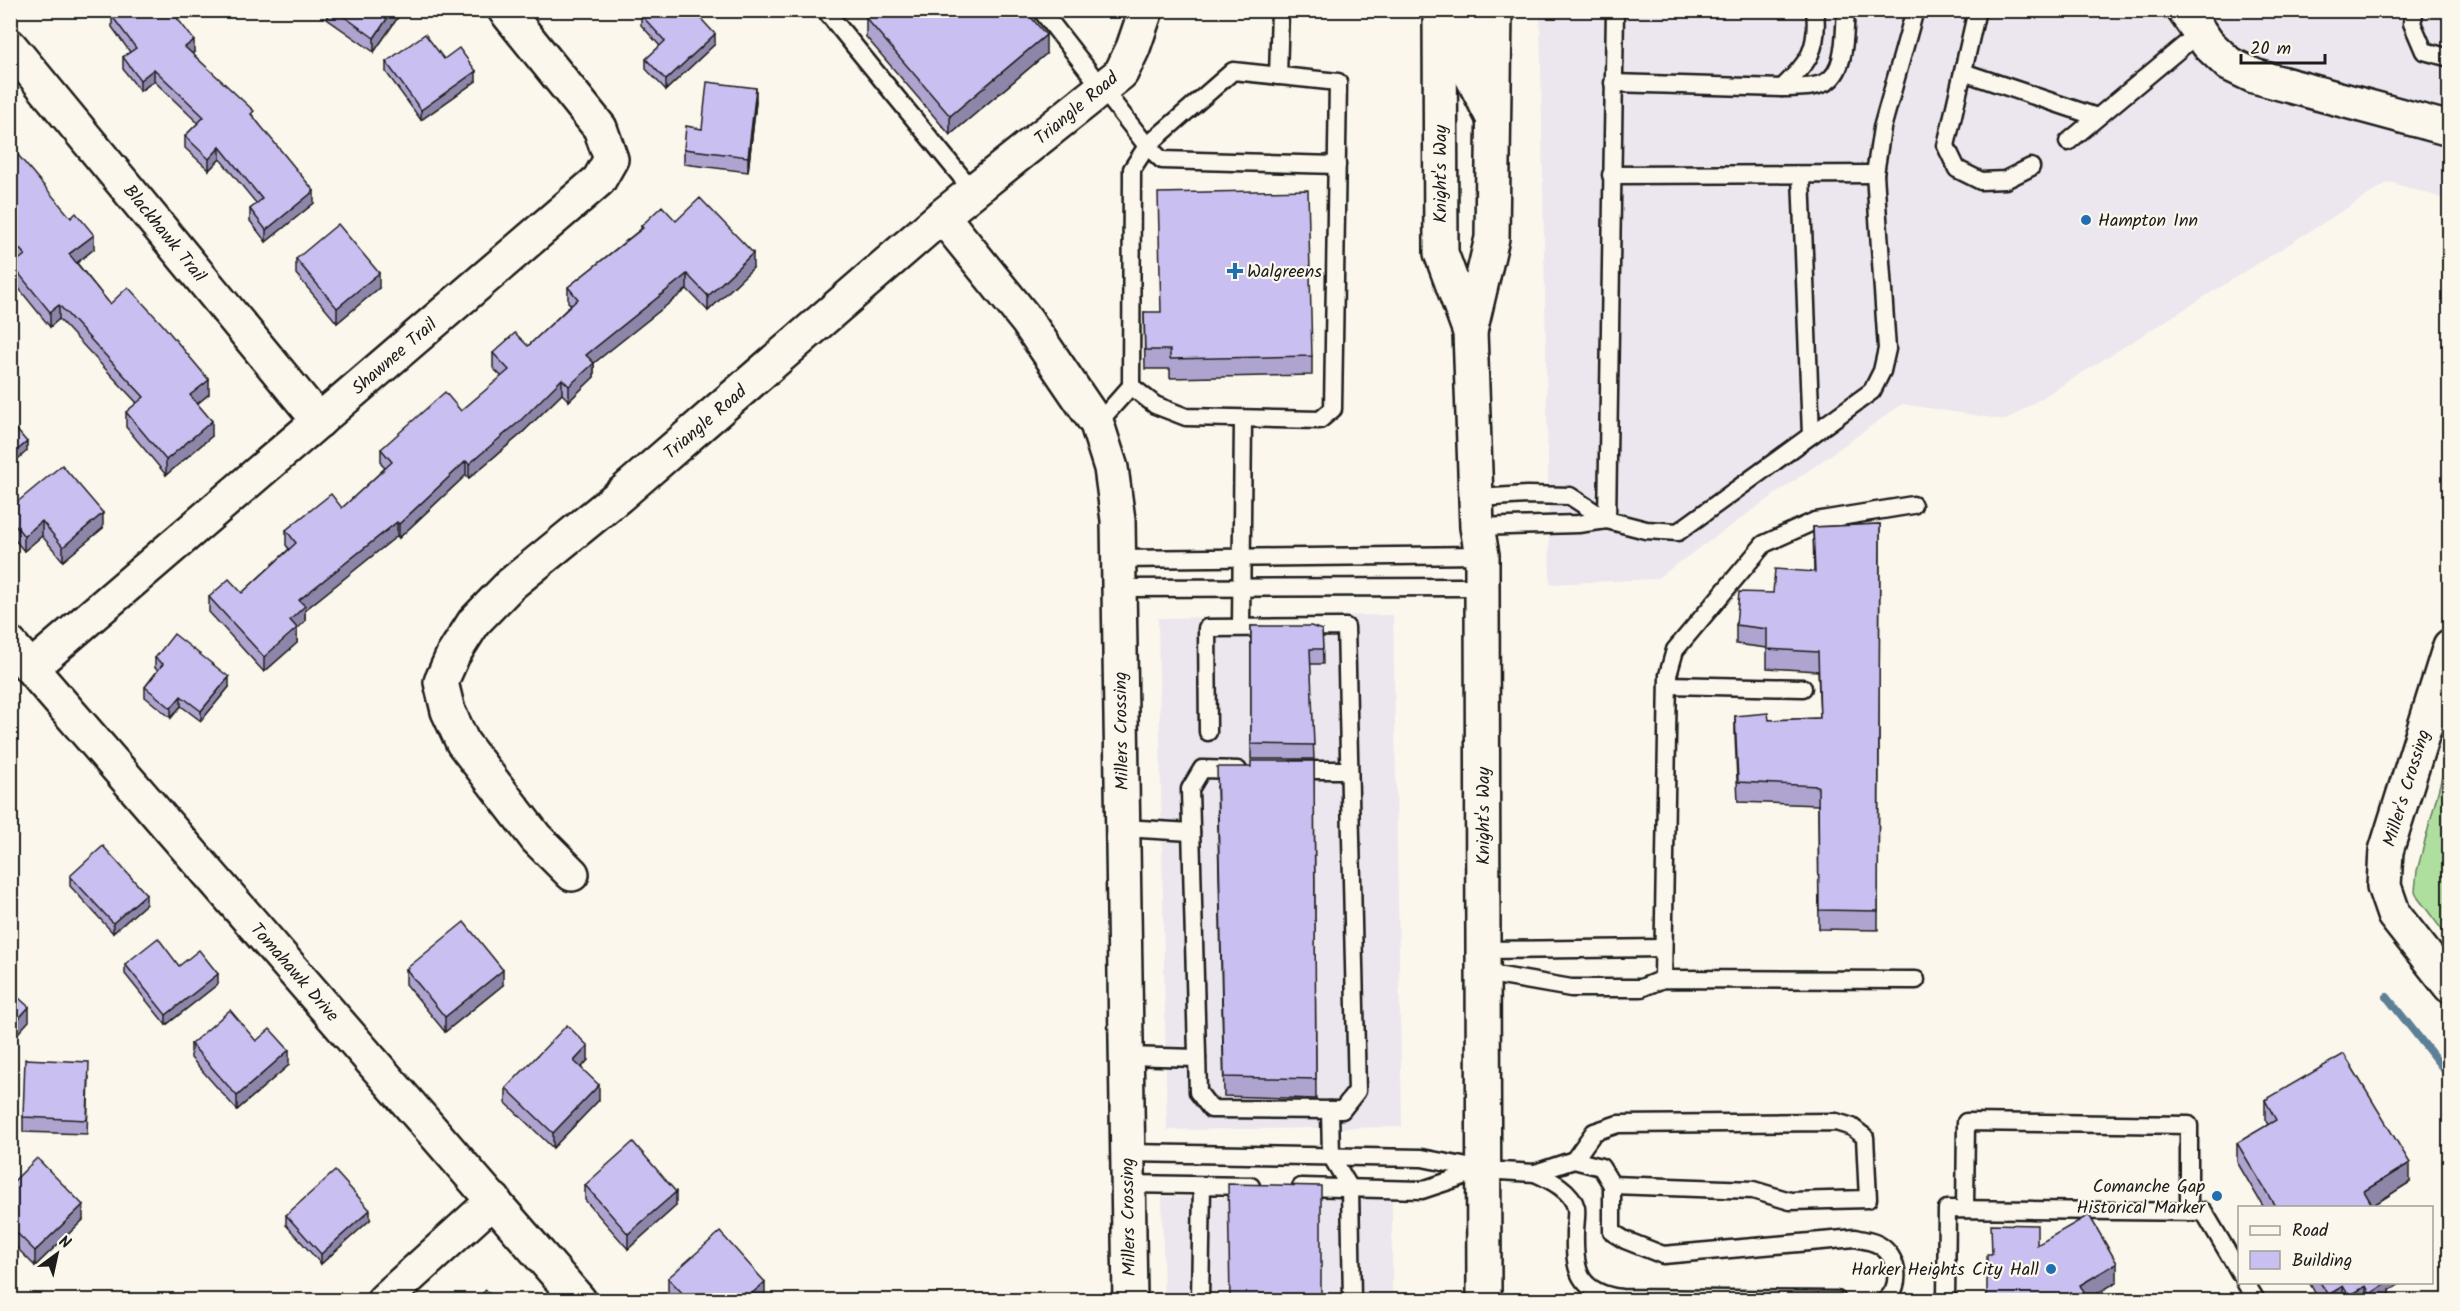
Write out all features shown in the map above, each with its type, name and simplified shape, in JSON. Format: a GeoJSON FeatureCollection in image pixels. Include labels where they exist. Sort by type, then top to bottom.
{"type":"FeatureCollection","features":[{"type":"Feature","properties":{"kind":"street","name":"Shawnee Trail"},"geometry":{"type":"LineString","coordinates":[[31,668],[599,180],[611,159],[600,128],[505,10]]}},
{"type":"Feature","properties":{"kind":"street","name":"Triangle Road"},"geometry":{"type":"LineString","coordinates":[[572,874],[536,838],[464,742],[448,711],[441,682],[453,655],[474,622],[511,584],[619,496],[942,216],[1121,73],[1133,48],[1146,10]]}},
{"type":"Feature","properties":{"kind":"street","name":"Knight's Way"},"geometry":{"type":"LineString","coordinates":[[1440,10],[1440,254],[1470,333]]}},
{"type":"Feature","properties":{"kind":"street"},"geometry":{"type":"LineString","coordinates":[[1468,10],[1468,69],[1494,120]]}},
{"type":"Feature","properties":{"kind":"street","name":"Knight's Way"},"geometry":{"type":"LineString","coordinates":[[1484,1300],[1482,587],[1470,333],[1492,238],[1495,10]]}},
{"type":"Feature","properties":{"kind":"street"},"geometry":{"type":"LineString","coordinates":[[2192,21],[2208,44],[2229,64],[2254,76],[2450,129]]}},
{"type":"Feature","properties":{"kind":"street","name":"Blackhawk Trail"},"geometry":{"type":"LineString","coordinates":[[10,46],[319,421]]}},
{"type":"Feature","properties":{"kind":"street","name":"Millers Crossing"},"geometry":{"type":"LineString","coordinates":[[942,216],[1027,321],[1097,424],[1111,468],[1118,520],[1130,1300]]}},
{"type":"Feature","properties":{"kind":"street","name":"Tomahawk Drive"},"geometry":{"type":"LineString","coordinates":[[10,644],[579,1300]]}},
{"type":"Feature","properties":{"kind":"street","name":"Miller's Crossing"},"geometry":{"type":"LineString","coordinates":[[2450,646],[2386,851],[2384,886],[2394,915],[2450,986]]}},
{"type":"Feature","properties":{"kind":"street"},"geometry":{"type":"LineString","coordinates":[[384,1300],[494,1200]]}},
{"type":"Feature","properties":{"kind":"lane"},"geometry":{"type":"LineString","coordinates":[[825,10],[974,191]]}},
{"type":"Feature","properties":{"kind":"lane"},"geometry":{"type":"LineString","coordinates":[[1041,10],[1147,146],[1162,160],[1337,165]]}},
{"type":"Feature","properties":{"kind":"lane"},"geometry":{"type":"LineString","coordinates":[[1278,76],[1280,10]]}},
{"type":"Feature","properties":{"kind":"lane"},"geometry":{"type":"LineString","coordinates":[[1607,520],[1615,10]]}},
{"type":"Feature","properties":{"kind":"lane"},"geometry":{"type":"LineString","coordinates":[[1782,88],[1802,69],[1813,52],[1817,30],[1815,10]]}},
{"type":"Feature","properties":{"kind":"lane"},"geometry":{"type":"LineString","coordinates":[[1613,83],[1782,88],[1810,87],[1826,83],[1837,72],[1846,10]]}},
{"type":"Feature","properties":{"kind":"lane"},"geometry":{"type":"LineString","coordinates":[[1479,527],[1527,495],[1570,496],[1607,520],[1646,530],[1678,532],[1872,391],[1882,371],[1887,349],[1875,174],[1882,128],[1915,10]]}},
{"type":"Feature","properties":{"kind":"lane"},"geometry":{"type":"LineString","coordinates":[[1977,10],[1946,146],[1956,169],[1981,181],[2005,180],[2031,167]]}},
{"type":"Feature","properties":{"kind":"lane"},"geometry":{"type":"LineString","coordinates":[[2415,10],[2412,23],[2424,51],[2450,58]]}},
{"type":"Feature","properties":{"kind":"lane"},"geometry":{"type":"LineString","coordinates":[[2068,142],[2097,117],[2192,21]]}},
{"type":"Feature","properties":{"kind":"lane"},"geometry":{"type":"LineString","coordinates":[[1097,424],[1131,386],[1132,169],[1147,146],[1233,71],[1338,82],[1333,409],[1320,420],[1186,417],[1155,405],[1131,386]]}},
{"type":"Feature","properties":{"kind":"lane"},"geometry":{"type":"LineString","coordinates":[[1963,72],[2097,117]]}},
{"type":"Feature","properties":{"kind":"lane"},"geometry":{"type":"LineString","coordinates":[[1611,175],[1875,174]]}},
{"type":"Feature","properties":{"kind":"lane"},"geometry":{"type":"LineString","coordinates":[[1801,175],[1811,435]]}},
{"type":"Feature","properties":{"kind":"lane"},"geometry":{"type":"LineString","coordinates":[[1241,627],[1243,419]]}},
{"type":"Feature","properties":{"kind":"lane"},"geometry":{"type":"LineString","coordinates":[[1663,979],[1668,675],[1675,650],[1764,544],[1815,521],[1913,505]]}},
{"type":"Feature","properties":{"kind":"lane"},"geometry":{"type":"LineString","coordinates":[[1119,574],[1479,527],[1578,524],[1607,520]]}},
{"type":"Feature","properties":{"kind":"lane"},"geometry":{"type":"LineString","coordinates":[[1119,574],[1242,588],[1482,587]]}},
{"type":"Feature","properties":{"kind":"lane"},"geometry":{"type":"LineString","coordinates":[[1208,732],[1207,628],[1346,627],[1357,1091],[1342,1110],[1211,1109],[1198,1092],[1190,789],[1202,770],[1259,770]]}},
{"type":"Feature","properties":{"kind":"lane"},"geometry":{"type":"LineString","coordinates":[[1668,685],[1803,688]]}},
{"type":"Feature","properties":{"kind":"lane"},"geometry":{"type":"LineString","coordinates":[[1281,770],[1349,770]]}},
{"type":"Feature","properties":{"kind":"lane"},"geometry":{"type":"LineString","coordinates":[[1123,828],[1191,832]]}},
{"type":"Feature","properties":{"kind":"lane"},"geometry":{"type":"LineString","coordinates":[[1484,962],[1663,948]]}},
{"type":"Feature","properties":{"kind":"lane"},"geometry":{"type":"LineString","coordinates":[[1484,962],[1571,988],[1641,988],[1663,979],[1916,980]]}},
{"type":"Feature","properties":{"kind":"lane"},"geometry":{"type":"LineString","coordinates":[[1126,1056],[1197,1058]]}},
{"type":"Feature","properties":{"kind":"lane"},"geometry":{"type":"LineString","coordinates":[[1330,1110],[1331,1156],[1350,1188],[1352,1300]]}},
{"type":"Feature","properties":{"kind":"lane"},"geometry":{"type":"LineString","coordinates":[[1574,1160],[1594,1132],[1618,1124],[1836,1122],[1852,1127],[1865,1137],[1868,1199],[1790,1201],[1753,1190],[1612,1185]]}},
{"type":"Feature","properties":{"kind":"lane"},"geometry":{"type":"LineString","coordinates":[[1965,1209],[1966,1122],[2189,1125],[2189,1212]]}},
{"type":"Feature","properties":{"kind":"lane"},"geometry":{"type":"LineString","coordinates":[[1128,1169],[1331,1156],[1422,1158],[1483,1170],[1535,1173],[1574,1160],[1601,1167],[1612,1185],[1612,1232],[1625,1240],[1664,1255],[1855,1238],[1879,1245],[1895,1263],[1897,1280],[1891,1297],[1886,1300]]}},
{"type":"Feature","properties":{"kind":"lane"},"geometry":{"type":"LineString","coordinates":[[1128,1169],[1202,1186],[1422,1190],[1483,1170]]}},
{"type":"Feature","properties":{"kind":"lane"},"geometry":{"type":"LineString","coordinates":[[1535,1173],[1556,1183],[1566,1192],[1576,1207],[1575,1260],[1580,1275],[1600,1295],[1621,1298],[1837,1300]]}},
{"type":"Feature","properties":{"kind":"lane"},"geometry":{"type":"LineString","coordinates":[[1200,1300],[1202,1186]]}},
{"type":"Feature","properties":{"kind":"lane"},"geometry":{"type":"LineString","coordinates":[[1946,1300],[1947,1209],[2204,1212],[2238,1270]]}},
{"type":"Feature","properties":{"kind":"lane"},"geometry":{"type":"LineString","coordinates":[[2246,1284],[2256,1300]]}},
{"type":"Feature","properties":{"kind":"shaded area"},"geometry":{"type":"Polygon","coordinates":[[[1540,11],[2449,11],[2449,200],[2389,182],[2006,420],[1902,404],[1656,579],[1550,584],[1540,11]]]}},
{"type":"Feature","properties":{"kind":"shaded area"},"geometry":{"type":"Polygon","coordinates":[[[1393,615],[1402,1127],[1167,1130],[1158,618],[1393,615]]]}},
{"type":"Feature","properties":{"kind":"shaded area"},"geometry":{"type":"Polygon","coordinates":[[[1162,1197],[1392,1199],[1392,1300],[1164,1300],[1162,1197]]]}},
{"type":"Feature","properties":{"kind":"green space"},"geometry":{"type":"Polygon","coordinates":[[[2449,750],[2449,939],[2415,891],[2417,871],[2449,750]]]}},
{"type":"Feature","properties":{"kind":"building"},"geometry":{"type":"Polygon","coordinates":[[[119,10],[171,10],[194,40],[185,47],[254,111],[251,114],[314,191],[266,230],[250,209],[262,199],[220,147],[209,159],[185,136],[204,117],[154,69],[140,80],[123,57],[136,48],[112,16],[119,10]]]}},
{"type":"Feature","properties":{"kind":"building"},"geometry":{"type":"Polygon","coordinates":[[[335,10],[393,10],[374,38],[335,10]]]}},
{"type":"Feature","properties":{"kind":"building"},"geometry":{"type":"Polygon","coordinates":[[[645,10],[693,10],[715,34],[666,80],[646,59],[665,41],[641,15],[645,10]]]}},
{"type":"Feature","properties":{"kind":"building"},"geometry":{"type":"Polygon","coordinates":[[[875,10],[1025,10],[1046,35],[950,116],[866,18],[875,10]]]}},
{"type":"Feature","properties":{"kind":"building"},"geometry":{"type":"Polygon","coordinates":[[[425,34],[444,59],[459,48],[476,71],[421,110],[386,62],[425,34]]]}},
{"type":"Feature","properties":{"kind":"building"},"geometry":{"type":"Polygon","coordinates":[[[707,82],[756,88],[748,157],[684,149],[686,126],[702,129],[707,82]]]}},
{"type":"Feature","properties":{"kind":"building"},"geometry":{"type":"Polygon","coordinates":[[[13,149],[71,218],[76,213],[94,235],[69,254],[110,304],[128,287],[209,380],[190,395],[212,421],[166,460],[126,412],[144,397],[59,305],[50,312],[12,265],[25,255],[10,238],[10,151],[13,149]]]}},
{"type":"Feature","properties":{"kind":"building","name":"Walgreens"},"geometry":{"type":"Polygon","coordinates":[[[1308,190],[1312,356],[1170,359],[1170,350],[1145,350],[1144,312],[1161,312],[1158,193],[1308,190]]]}},
{"type":"Feature","properties":{"kind":"building"},"geometry":{"type":"Polygon","coordinates":[[[700,198],[753,253],[708,296],[687,274],[586,355],[594,363],[569,386],[562,379],[520,421],[469,464],[466,461],[399,524],[397,522],[299,600],[305,606],[290,620],[297,628],[264,657],[209,597],[229,579],[242,593],[296,543],[286,530],[331,494],[342,508],[392,462],[381,449],[445,392],[461,411],[509,370],[493,353],[515,333],[528,346],[578,299],[568,287],[643,228],[641,226],[662,206],[676,221],[700,198]]]}},
{"type":"Feature","properties":{"kind":"building"},"geometry":{"type":"Polygon","coordinates":[[[338,224],[379,273],[337,308],[296,259],[338,224]]]}},
{"type":"Feature","properties":{"kind":"building"},"geometry":{"type":"Polygon","coordinates":[[[10,422],[27,442],[10,456],[10,422]]]}},
{"type":"Feature","properties":{"kind":"building"},"geometry":{"type":"Polygon","coordinates":[[[62,465],[103,513],[63,547],[42,521],[24,536],[10,519],[10,508],[62,465]]]}},
{"type":"Feature","properties":{"kind":"building"},"geometry":{"type":"Polygon","coordinates":[[[1880,524],[1878,911],[1819,910],[1818,786],[1738,782],[1735,716],[1768,713],[1769,720],[1820,718],[1818,652],[1767,649],[1767,629],[1736,625],[1739,592],[1773,593],[1775,569],[1815,572],[1813,527],[1880,524]]]}},
{"type":"Feature","properties":{"kind":"building"},"geometry":{"type":"Polygon","coordinates":[[[1251,626],[1311,626],[1322,630],[1323,649],[1310,649],[1314,745],[1251,744],[1251,626]]]}},
{"type":"Feature","properties":{"kind":"building"},"geometry":{"type":"Polygon","coordinates":[[[174,634],[229,677],[201,711],[181,696],[171,708],[145,687],[163,664],[155,658],[174,634]]]}},
{"type":"Feature","properties":{"kind":"building"},"geometry":{"type":"Polygon","coordinates":[[[1251,761],[1314,761],[1316,1079],[1224,1077],[1217,767],[1251,767],[1251,761]]]}},
{"type":"Feature","properties":{"kind":"building"},"geometry":{"type":"Polygon","coordinates":[[[103,846],[146,894],[113,923],[70,876],[103,846]]]}},
{"type":"Feature","properties":{"kind":"building"},"geometry":{"type":"Polygon","coordinates":[[[464,922],[503,970],[445,1017],[406,969],[464,922]]]}},
{"type":"Feature","properties":{"kind":"building"},"geometry":{"type":"Polygon","coordinates":[[[158,938],[179,966],[199,950],[218,974],[166,1015],[125,964],[158,938]]]}},
{"type":"Feature","properties":{"kind":"building"},"geometry":{"type":"Polygon","coordinates":[[[10,990],[29,1007],[10,1028],[10,990]]]}},
{"type":"Feature","properties":{"kind":"building"},"geometry":{"type":"Polygon","coordinates":[[[230,1010],[256,1041],[270,1029],[289,1050],[237,1096],[191,1044],[230,1010]]]}},
{"type":"Feature","properties":{"kind":"building"},"geometry":{"type":"Polygon","coordinates":[[[567,1025],[588,1046],[574,1061],[599,1085],[553,1133],[506,1088],[567,1025]]]}},
{"type":"Feature","properties":{"kind":"building"},"geometry":{"type":"Polygon","coordinates":[[[2344,1054],[2410,1163],[2364,1191],[2373,1206],[2275,1206],[2237,1143],[2276,1120],[2265,1100],[2344,1054]]]}},
{"type":"Feature","properties":{"kind":"building"},"geometry":{"type":"Polygon","coordinates":[[[25,1059],[89,1062],[87,1120],[23,1117],[25,1059]]]}},
{"type":"Feature","properties":{"kind":"building"},"geometry":{"type":"Polygon","coordinates":[[[633,1142],[676,1192],[628,1234],[585,1185],[633,1142]]]}},
{"type":"Feature","properties":{"kind":"building"},"geometry":{"type":"Polygon","coordinates":[[[37,1158],[83,1205],[35,1251],[10,1226],[10,1183],[37,1158]]]}},
{"type":"Feature","properties":{"kind":"building"},"geometry":{"type":"Polygon","coordinates":[[[335,1171],[370,1210],[321,1254],[286,1215],[335,1171]]]}},
{"type":"Feature","properties":{"kind":"building"},"geometry":{"type":"Polygon","coordinates":[[[1228,1184],[1321,1186],[1321,1300],[1230,1300],[1228,1184]]]}},
{"type":"Feature","properties":{"kind":"building","name":"Harker Heights City Hall"},"geometry":{"type":"Polygon","coordinates":[[[2089,1215],[2117,1263],[2080,1285],[2088,1300],[1987,1300],[1987,1254],[1992,1254],[1991,1224],[2037,1225],[2037,1245],[2089,1215]]]}},
{"type":"Feature","properties":{"kind":"building"},"geometry":{"type":"Polygon","coordinates":[[[720,1232],[765,1282],[744,1300],[689,1300],[668,1278],[720,1232]]]}},
{"type":"Feature","properties":{"kind":"building"},"geometry":{"type":"Polygon","coordinates":[[[2321,1284],[2385,1284],[2370,1294],[2366,1286],[2349,1296],[2343,1286],[2328,1295],[2321,1284]]]}},
{"type":"Feature","properties":{"kind":"building"},"geometry":{"type":"Polygon","coordinates":[[[486,1290],[495,1300],[475,1300],[486,1290]]]}},
{"type":"Feature","properties":{"kind":"waterway"},"geometry":{"type":"LineString","coordinates":[[2387,997],[2450,1077]]}},
{"type":"Feature","properties":{"kind":"place","name":"Hampton Inn"},"geometry":{"type":"Point","coordinates":[2086,220]}},
{"type":"Feature","properties":{"kind":"place","name":"Walgreens"},"geometry":{"type":"Point","coordinates":[1235,271]}},
{"type":"Feature","properties":{"kind":"place","name":"Comanche Gap Historical Marker"},"geometry":{"type":"Point","coordinates":[2217,1196]}},
{"type":"Feature","properties":{"kind":"place","name":"Harker Heights City Hall"},"geometry":{"type":"Point","coordinates":[2051,1269]}}]}
